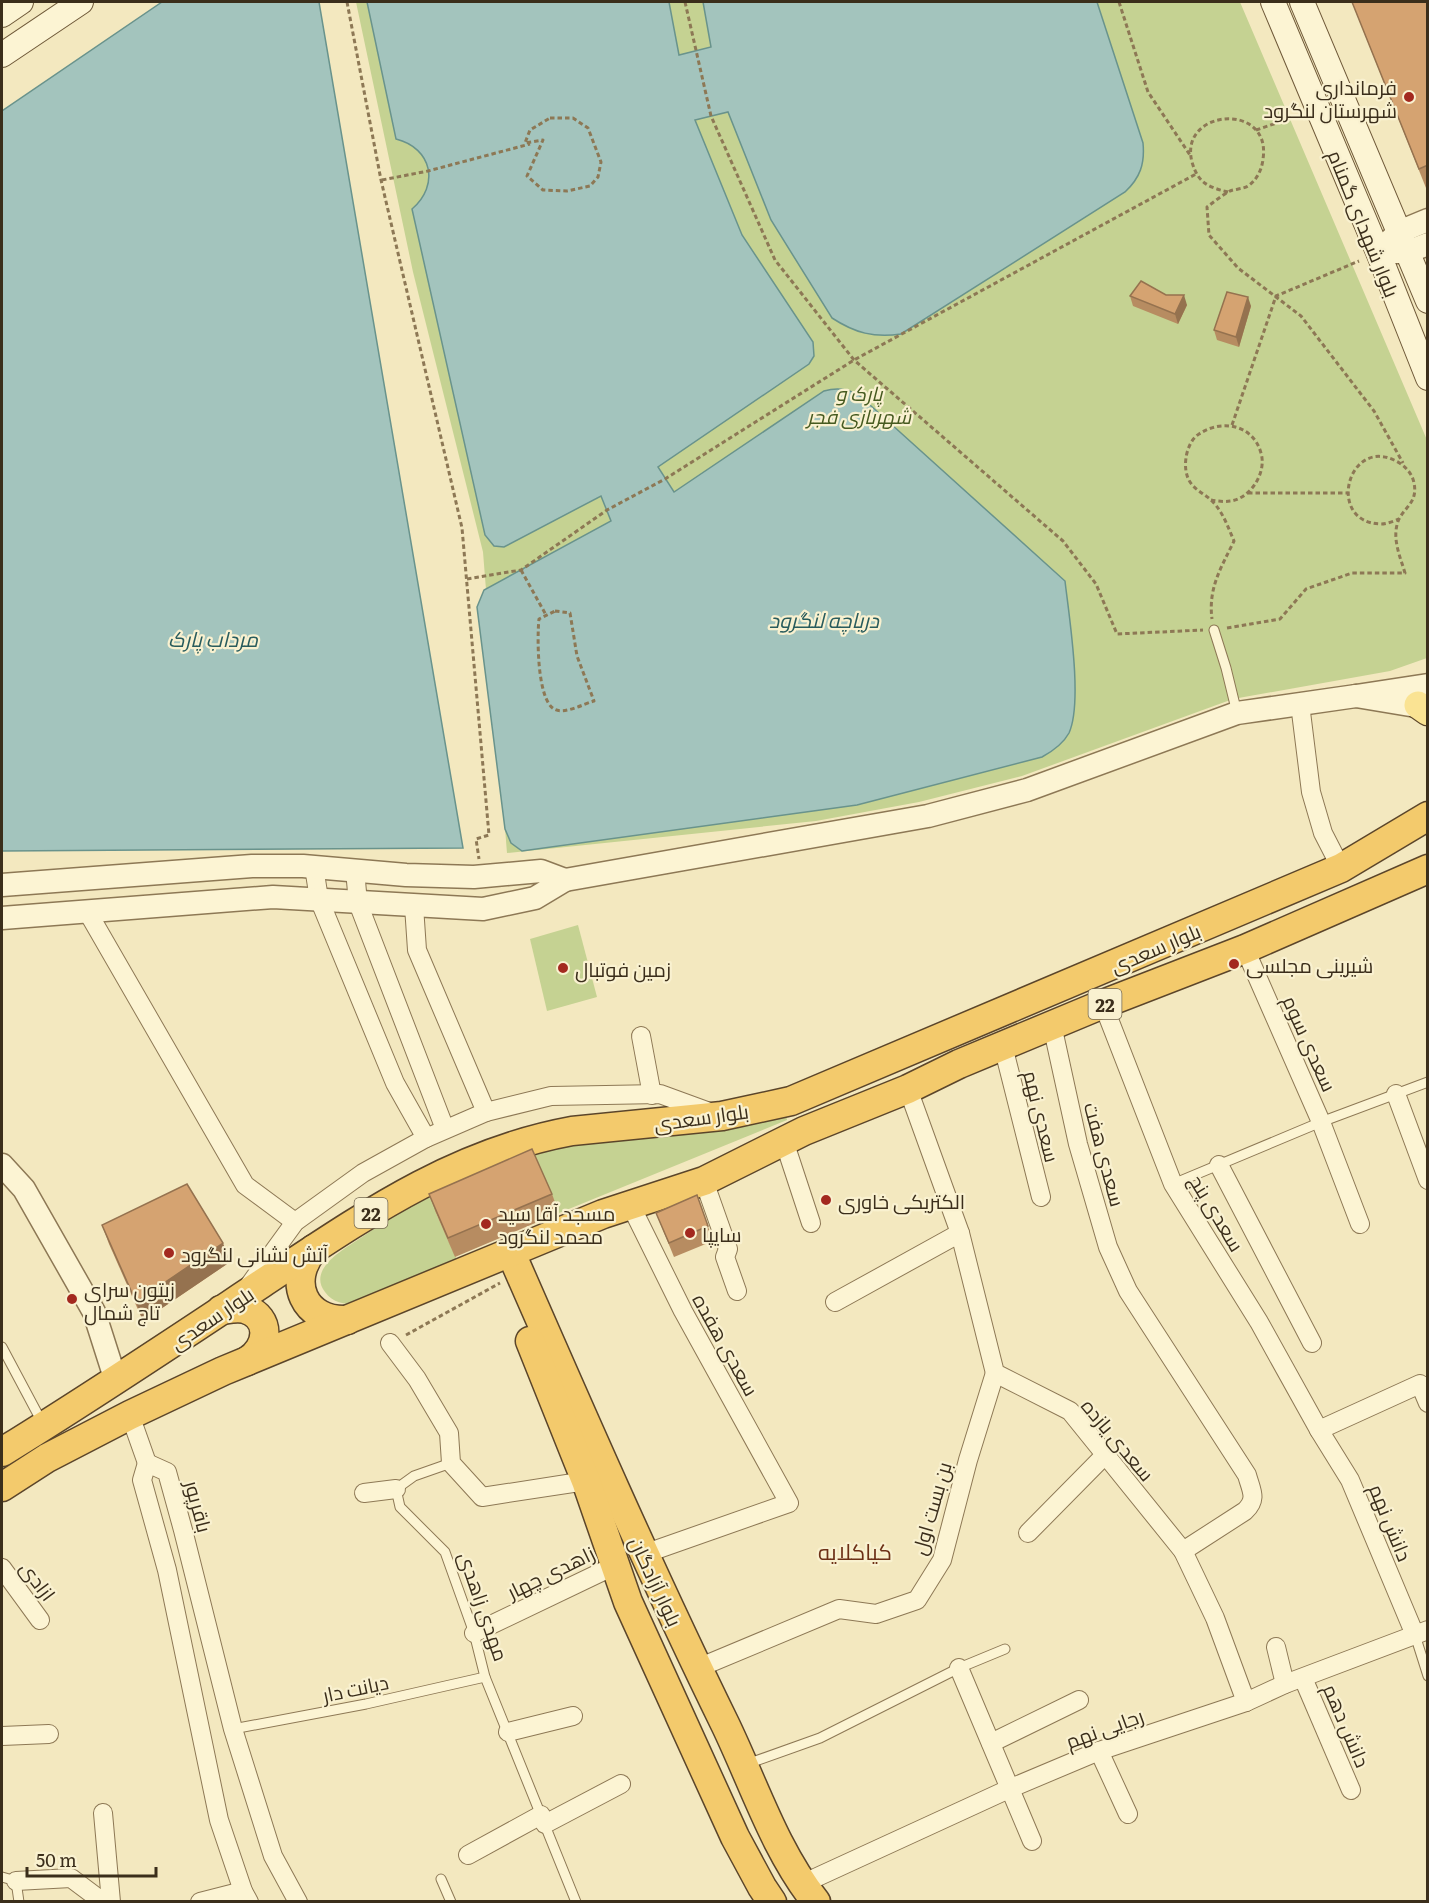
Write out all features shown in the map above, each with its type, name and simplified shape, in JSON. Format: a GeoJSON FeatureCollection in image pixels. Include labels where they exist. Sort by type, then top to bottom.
{"type":"FeatureCollection","features":[{"type":"Feature","properties":{"kind":"highway","name":"بلوار سعدی"},"geometry":{"type":"LineString","coordinates":[[2,1452],[116,1381],[356,1221],[463,1163],[514,1144],[573,1131],[722,1116],[791,1101],[1341,868],[1422,817]]}},
{"type":"Feature","properties":{"kind":"highway","name":"بلوار سعدی"},"geometry":{"type":"LineString","coordinates":[[2,1487],[48,1458],[130,1415],[247,1361],[347,1320],[505,1264],[630,1204],[704,1181],[804,1131],[908,1089],[1052,1025],[1245,949],[1428,868]]}},
{"type":"Feature","properties":{"kind":"highway"},"geometry":{"type":"LineString","coordinates":[[314,1249],[300,1272],[301,1291],[318,1314],[337,1321],[347,1320]]}},
{"type":"Feature","properties":{"kind":"highway","name":"بلوار آزادگان"},"geometry":{"type":"LineString","coordinates":[[505,1264],[586,1481],[628,1602],[735,1837],[772,1902]]}},
{"type":"Feature","properties":{"kind":"highway","name":"بلوار آزادگان"},"geometry":{"type":"LineString","coordinates":[[505,1264],[744,1765],[767,1821],[809,1893]]}},
{"type":"Feature","properties":{"kind":"highway"},"geometry":{"type":"LineString","coordinates":[[231,1304],[255,1314],[264,1330],[265,1340],[255,1356],[247,1361]]}},
{"type":"Feature","properties":{"kind":"highway"},"geometry":{"type":"LineString","coordinates":[[614,1566],[644,1554]]}},
{"type":"Feature","properties":{"kind":"main road"},"geometry":{"type":"LineString","coordinates":[[2,15],[21,2]]}},
{"type":"Feature","properties":{"kind":"main road"},"geometry":{"type":"LineString","coordinates":[[2,55],[81,2]]}},
{"type":"Feature","properties":{"kind":"main road","name":"بلوار شهدای گمنام"},"geometry":{"type":"LineString","coordinates":[[1273,2],[1428,378]]}},
{"type":"Feature","properties":{"kind":"main road","name":"بلوار شهدای گمنام"},"geometry":{"type":"LineString","coordinates":[[1302,2],[1411,243],[1428,301]]}},
{"type":"Feature","properties":{"kind":"street"},"geometry":{"type":"LineString","coordinates":[[1378,252],[1411,243],[1428,220]]}},
{"type":"Feature","properties":{"kind":"street"},"geometry":{"type":"LineString","coordinates":[[2,918],[273,897],[483,909],[536,898],[565,880],[928,816],[1027,790],[1237,713],[1356,696],[1425,703]]}},
{"type":"Feature","properties":{"kind":"street"},"geometry":{"type":"LineString","coordinates":[[1300,704],[1311,792],[1323,833],[1341,868]]}},
{"type":"Feature","properties":{"kind":"street"},"geometry":{"type":"LineString","coordinates":[[2,885],[252,866],[314,867],[474,878],[541,871],[565,880]]}},
{"type":"Feature","properties":{"kind":"street"},"geometry":{"type":"LineString","coordinates":[[314,867],[318,899],[395,1083],[426,1138]]}},
{"type":"Feature","properties":{"kind":"street"},"geometry":{"type":"LineString","coordinates":[[355,870],[358,903],[445,1129]]}},
{"type":"Feature","properties":{"kind":"street"},"geometry":{"type":"LineString","coordinates":[[414,906],[417,950],[486,1112]]}},
{"type":"Feature","properties":{"kind":"street"},"geometry":{"type":"LineString","coordinates":[[87,911],[245,1185],[295,1222]]}},
{"type":"Feature","properties":{"kind":"street","name":"سعدی سوم"},"geometry":{"type":"LineString","coordinates":[[1245,949],[1322,1122],[1360,1224]]}},
{"type":"Feature","properties":{"kind":"street","name":"سعدی پنج"},"geometry":{"type":"LineString","coordinates":[[1103,1004],[1173,1184],[1259,1322],[1319,1430]]}},
{"type":"Feature","properties":{"kind":"street","name":"سعدی هفت"},"geometry":{"type":"LineString","coordinates":[[1052,1025],[1078,1144],[1108,1247],[1128,1291],[1247,1475],[1254,1498],[1245,1511],[1183,1551]]}},
{"type":"Feature","properties":{"kind":"street"},"geometry":{"type":"LineString","coordinates":[[641,1036],[652,1095]]}},
{"type":"Feature","properties":{"kind":"street","name":"سعدی نهم"},"geometry":{"type":"LineString","coordinates":[[1003,1046],[1041,1197]]}},
{"type":"Feature","properties":{"kind":"street"},"geometry":{"type":"LineString","coordinates":[[908,1089],[960,1233],[995,1373]]}},
{"type":"Feature","properties":{"kind":"street"},"geometry":{"type":"LineString","coordinates":[[231,1304],[295,1222],[363,1173],[426,1138],[486,1112],[551,1096],[660,1094],[722,1116]]}},
{"type":"Feature","properties":{"kind":"street"},"geometry":{"type":"LineString","coordinates":[[1396,1094],[1428,1180]]}},
{"type":"Feature","properties":{"kind":"street"},"geometry":{"type":"LineString","coordinates":[[784,1141],[811,1223]]}},
{"type":"Feature","properties":{"kind":"street"},"geometry":{"type":"LineString","coordinates":[[2,1165],[24,1189],[94,1312],[116,1381]]}},
{"type":"Feature","properties":{"kind":"street"},"geometry":{"type":"LineString","coordinates":[[1219,1165],[1312,1342]]}},
{"type":"Feature","properties":{"kind":"street"},"geometry":{"type":"LineString","coordinates":[[704,1181],[728,1249],[725,1257],[737,1291]]}},
{"type":"Feature","properties":{"kind":"street","name":"سعدی هفده"},"geometry":{"type":"LineString","coordinates":[[630,1204],[683,1311],[789,1503],[644,1554]]}},
{"type":"Feature","properties":{"kind":"street"},"geometry":{"type":"LineString","coordinates":[[835,1302],[960,1233]]}},
{"type":"Feature","properties":{"kind":"street"},"geometry":{"type":"LineString","coordinates":[[390,1343],[417,1379],[449,1433],[451,1463],[482,1497],[586,1481]]}},
{"type":"Feature","properties":{"kind":"street","name":"سعدی یازده"},"geometry":{"type":"LineString","coordinates":[[995,1373],[1070,1411],[1104,1456],[1183,1551],[1215,1618],[1246,1702]]}},
{"type":"Feature","properties":{"kind":"street","name":"بن بست اول"},"geometry":{"type":"LineString","coordinates":[[698,1668],[839,1609],[876,1614],[917,1600],[942,1560],[968,1460],[995,1373]]}},
{"type":"Feature","properties":{"kind":"street"},"geometry":{"type":"LineString","coordinates":[[1319,1430],[1420,1384],[1428,1403]]}},
{"type":"Feature","properties":{"kind":"street"},"geometry":{"type":"LineString","coordinates":[[130,1415],[147,1463],[142,1480],[167,1570],[219,1820],[246,1896],[200,1902]]}},
{"type":"Feature","properties":{"kind":"street","name":"دانش نهم"},"geometry":{"type":"LineString","coordinates":[[1319,1430],[1350,1480],[1421,1633]]}},
{"type":"Feature","properties":{"kind":"street"},"geometry":{"type":"LineString","coordinates":[[1028,1533],[1104,1456]]}},
{"type":"Feature","properties":{"kind":"street","name":"باقرپور"},"geometry":{"type":"LineString","coordinates":[[147,1463],[167,1472],[233,1730],[273,1856],[298,1902]]}},
{"type":"Feature","properties":{"kind":"street"},"geometry":{"type":"LineString","coordinates":[[364,1493],[396,1489]]}},
{"type":"Feature","properties":{"kind":"street","name":"زاهدی چهار"},"geometry":{"type":"LineString","coordinates":[[474,1633],[614,1566]]}},
{"type":"Feature","properties":{"kind":"street","name":"ازادی"},"geometry":{"type":"LineString","coordinates":[[2,1568],[40,1620]]}},
{"type":"Feature","properties":{"kind":"street","name":"رجایی نهم"},"geometry":{"type":"LineString","coordinates":[[809,1893],[1011,1788],[1099,1751],[1246,1702],[1285,1684],[1421,1633]]}},
{"type":"Feature","properties":{"kind":"street"},"geometry":{"type":"LineString","coordinates":[[1276,1647],[1285,1684]]}},
{"type":"Feature","properties":{"kind":"street"},"geometry":{"type":"LineString","coordinates":[[959,1668],[1032,1840]]}},
{"type":"Feature","properties":{"kind":"street","name":"دانش دهم"},"geometry":{"type":"LineString","coordinates":[[1303,1678],[1351,1790]]}},
{"type":"Feature","properties":{"kind":"street"},"geometry":{"type":"LineString","coordinates":[[991,1743],[1079,1700]]}},
{"type":"Feature","properties":{"kind":"street"},"geometry":{"type":"LineString","coordinates":[[508,1732],[573,1716]]}},
{"type":"Feature","properties":{"kind":"street"},"geometry":{"type":"LineString","coordinates":[[2,1736],[49,1734]]}},
{"type":"Feature","properties":{"kind":"street"},"geometry":{"type":"LineString","coordinates":[[1099,1751],[1128,1814]]}},
{"type":"Feature","properties":{"kind":"street"},"geometry":{"type":"LineString","coordinates":[[468,1855],[621,1784]]}},
{"type":"Feature","properties":{"kind":"street"},"geometry":{"type":"LineString","coordinates":[[103,1813],[111,1902]]}},
{"type":"Feature","properties":{"kind":"street"},"geometry":{"type":"LineString","coordinates":[[9,1879],[71,1878],[103,1902]]}},
{"type":"Feature","properties":{"kind":"lane"},"geometry":{"type":"LineString","coordinates":[[1214,630],[1237,713]]}},
{"type":"Feature","properties":{"kind":"lane"},"geometry":{"type":"LineString","coordinates":[[1173,1184],[1322,1122],[1428,1082]]}},
{"type":"Feature","properties":{"kind":"lane"},"geometry":{"type":"LineString","coordinates":[[2,1347],[44,1426]]}},
{"type":"Feature","properties":{"kind":"lane"},"geometry":{"type":"LineString","coordinates":[[396,1489],[414,1476],[451,1463]]}},
{"type":"Feature","properties":{"kind":"lane","name":"مهدی زاهدی"},"geometry":{"type":"LineString","coordinates":[[396,1489],[400,1508],[445,1552],[474,1633],[485,1677],[576,1902]]}},
{"type":"Feature","properties":{"kind":"lane"},"geometry":{"type":"LineString","coordinates":[[1421,1633],[1428,1676]]}},
{"type":"Feature","properties":{"kind":"lane"},"geometry":{"type":"LineString","coordinates":[[744,1765],[820,1738],[959,1668],[1005,1649]]}},
{"type":"Feature","properties":{"kind":"lane","name":"دیانت دار"},"geometry":{"type":"LineString","coordinates":[[233,1730],[366,1704],[485,1677]]}},
{"type":"Feature","properties":{"kind":"lane"},"geometry":{"type":"LineString","coordinates":[[9,1879],[19,1902]]}},
{"type":"Feature","properties":{"kind":"lane"},"geometry":{"type":"LineString","coordinates":[[441,1879],[451,1902]]}},
{"type":"Feature","properties":{"kind":"path"},"geometry":{"type":"LineString","coordinates":[[347,2],[381,180],[462,528],[489,835],[476,839],[479,861],[474,878]]}},
{"type":"Feature","properties":{"kind":"path"},"geometry":{"type":"LineString","coordinates":[[686,2],[711,116],[775,260],[854,360],[1063,541],[1096,584],[1117,634],[1214,630],[1280,619],[1306,589],[1352,573],[1405,573],[1395,539],[1399,519],[1412,503],[1414,483],[1374,411],[1301,316],[1238,268],[1209,235],[1207,207],[1228,192],[1248,186],[1262,170],[1265,149],[1256,130],[1242,120],[1224,117],[1207,124],[1195,137],[1190,155]]}},
{"type":"Feature","properties":{"kind":"path"},"geometry":{"type":"LineString","coordinates":[[1119,2],[1148,92],[1190,155],[1196,174],[1209,187],[1228,192]]}},
{"type":"Feature","properties":{"kind":"path"},"geometry":{"type":"LineString","coordinates":[[1256,130],[1318,108]]}},
{"type":"Feature","properties":{"kind":"path"},"geometry":{"type":"LineString","coordinates":[[550,118],[573,118],[588,128],[601,162],[598,177],[590,186],[567,191],[543,190],[527,176],[543,140],[525,143],[530,130],[550,118]]}},
{"type":"Feature","properties":{"kind":"path"},"geometry":{"type":"LineString","coordinates":[[381,180],[428,171],[543,140]]}},
{"type":"Feature","properties":{"kind":"path"},"geometry":{"type":"LineString","coordinates":[[466,579],[521,570],[607,510],[665,479],[854,360],[1196,174]]}},
{"type":"Feature","properties":{"kind":"path"},"geometry":{"type":"LineString","coordinates":[[1232,425],[1276,296],[1378,252]]}},
{"type":"Feature","properties":{"kind":"path"},"geometry":{"type":"LineString","coordinates":[[1211,500],[1231,502],[1248,493],[1261,476],[1262,454],[1251,435],[1232,425],[1212,426],[1196,436],[1186,453],[1186,472],[1195,490],[1211,500],[1225,520],[1234,541],[1213,584],[1210,608],[1214,630]]}},
{"type":"Feature","properties":{"kind":"path"},"geometry":{"type":"LineString","coordinates":[[1399,519],[1382,524],[1365,521],[1352,509],[1347,493],[1352,473],[1366,459],[1386,457],[1404,465]]}},
{"type":"Feature","properties":{"kind":"path"},"geometry":{"type":"LineString","coordinates":[[1248,493],[1347,493]]}},
{"type":"Feature","properties":{"kind":"path"},"geometry":{"type":"LineString","coordinates":[[521,570],[546,615]]}},
{"type":"Feature","properties":{"kind":"path"},"geometry":{"type":"LineString","coordinates":[[555,610],[570,613],[577,656],[594,701],[562,711],[553,709],[546,700],[537,644],[539,619],[546,615],[555,610]]}},
{"type":"Feature","properties":{"kind":"path"},"geometry":{"type":"LineString","coordinates":[[390,1343],[505,1264]]}},
{"type":"Feature","properties":{"kind":"green space","name":"دریاچه لنگرود"},"geometry":{"type":"Polygon","coordinates":[[[356,2],[1240,2],[1427,440],[1427,658],[1390,671],[1233,699],[1022,776],[919,802],[816,821],[507,853],[483,552],[413,272],[356,2]]]}},
{"type":"Feature","properties":{"kind":"green space","name":"زمین فوتبال"},"geometry":{"type":"Polygon","coordinates":[[[578,925],[597,997],[547,1011],[530,939],[578,925]]]}},
{"type":"Feature","properties":{"kind":"green space"},"geometry":{"type":"Polygon","coordinates":[[[786,1113],[787,1120],[559,1213],[539,1168],[436,1213],[457,1260],[357,1305],[335,1301],[328,1296],[321,1284],[323,1269],[342,1250],[433,1190],[482,1167],[554,1149],[598,1142],[686,1134],[786,1113]]]}},
{"type":"Feature","properties":{"kind":"water","name":"مرداب پارک"},"geometry":{"type":"Polygon","coordinates":[[[162,2],[319,2],[463,848],[2,851],[2,111],[162,2]]]}},
{"type":"Feature","properties":{"kind":"water","name":"دریاچه لنگرود"},"geometry":{"type":"Polygon","coordinates":[[[367,2],[669,2],[679,55],[711,47],[703,2],[1097,2],[1143,143],[1143,158],[1138,176],[1125,192],[901,334],[873,335],[849,327],[832,318],[771,220],[728,112],[695,120],[742,235],[813,342],[814,356],[809,364],[658,467],[674,492],[824,391],[842,389],[860,396],[1065,581],[1074,658],[1075,701],[1069,733],[1061,744],[1042,757],[857,805],[522,851],[511,843],[505,829],[477,607],[484,590],[611,521],[601,496],[504,547],[494,546],[485,535],[412,209],[426,189],[429,179],[428,168],[418,150],[396,139],[367,2]]]}},
{"type":"Feature","properties":{"kind":"building","name":"فرمانداری شهرستان لنگرود"},"geometry":{"type":"Polygon","coordinates":[[[1352,2],[1428,2],[1428,165],[1419,169],[1352,2]]]}},
{"type":"Feature","properties":{"kind":"building"},"geometry":{"type":"Polygon","coordinates":[[[1141,281],[1166,295],[1184,295],[1175,314],[1130,296],[1141,281]]]}},
{"type":"Feature","properties":{"kind":"building"},"geometry":{"type":"Polygon","coordinates":[[[1227,292],[1248,297],[1236,337],[1214,330],[1227,292]]]}},
{"type":"Feature","properties":{"kind":"building"},"geometry":{"type":"Polygon","coordinates":[[[532,1149],[552,1194],[448,1238],[429,1194],[532,1149]]]}},
{"type":"Feature","properties":{"kind":"building","name":"آتش نشانی لنگرود"},"geometry":{"type":"Polygon","coordinates":[[[187,1184],[223,1243],[136,1302],[102,1225],[187,1184]]]}},
{"type":"Feature","properties":{"kind":"building"},"geometry":{"type":"Polygon","coordinates":[[[697,1195],[708,1226],[669,1243],[656,1213],[697,1195]]]}},
{"type":"Feature","properties":{"kind":"place","name":"فرمانداری شهرستان لنگرود"},"geometry":{"type":"Point","coordinates":[1409,97]}},
{"type":"Feature","properties":{"kind":"place","name":"شیرینی مجلسی"},"geometry":{"type":"Point","coordinates":[1234,964]}},
{"type":"Feature","properties":{"kind":"place","name":"زمین فوتبال"},"geometry":{"type":"Point","coordinates":[563,968]}},
{"type":"Feature","properties":{"kind":"place","name":"الکتریکی خاوری"},"geometry":{"type":"Point","coordinates":[826,1200]}},
{"type":"Feature","properties":{"kind":"place","name":"مسجد آقا سید محمد لنگرود"},"geometry":{"type":"Point","coordinates":[486,1224]}},
{"type":"Feature","properties":{"kind":"place","name":"سایپا"},"geometry":{"type":"Point","coordinates":[690,1233]}},
{"type":"Feature","properties":{"kind":"place","name":"آتش نشانی لنگرود"},"geometry":{"type":"Point","coordinates":[169,1253]}},
{"type":"Feature","properties":{"kind":"place","name":"زیتون سرای تاج شمال"},"geometry":{"type":"Point","coordinates":[72,1299]}},
{"type":"Feature","properties":{"kind":"district","name":"کیاکلایه"},"geometry":{"type":"Point","coordinates":[855,1550]}},
{"type":"Feature","properties":{"kind":"park label","name":"پارک و شهربازی فجر"},"geometry":{"type":"Point","coordinates":[859,404]}}]}
